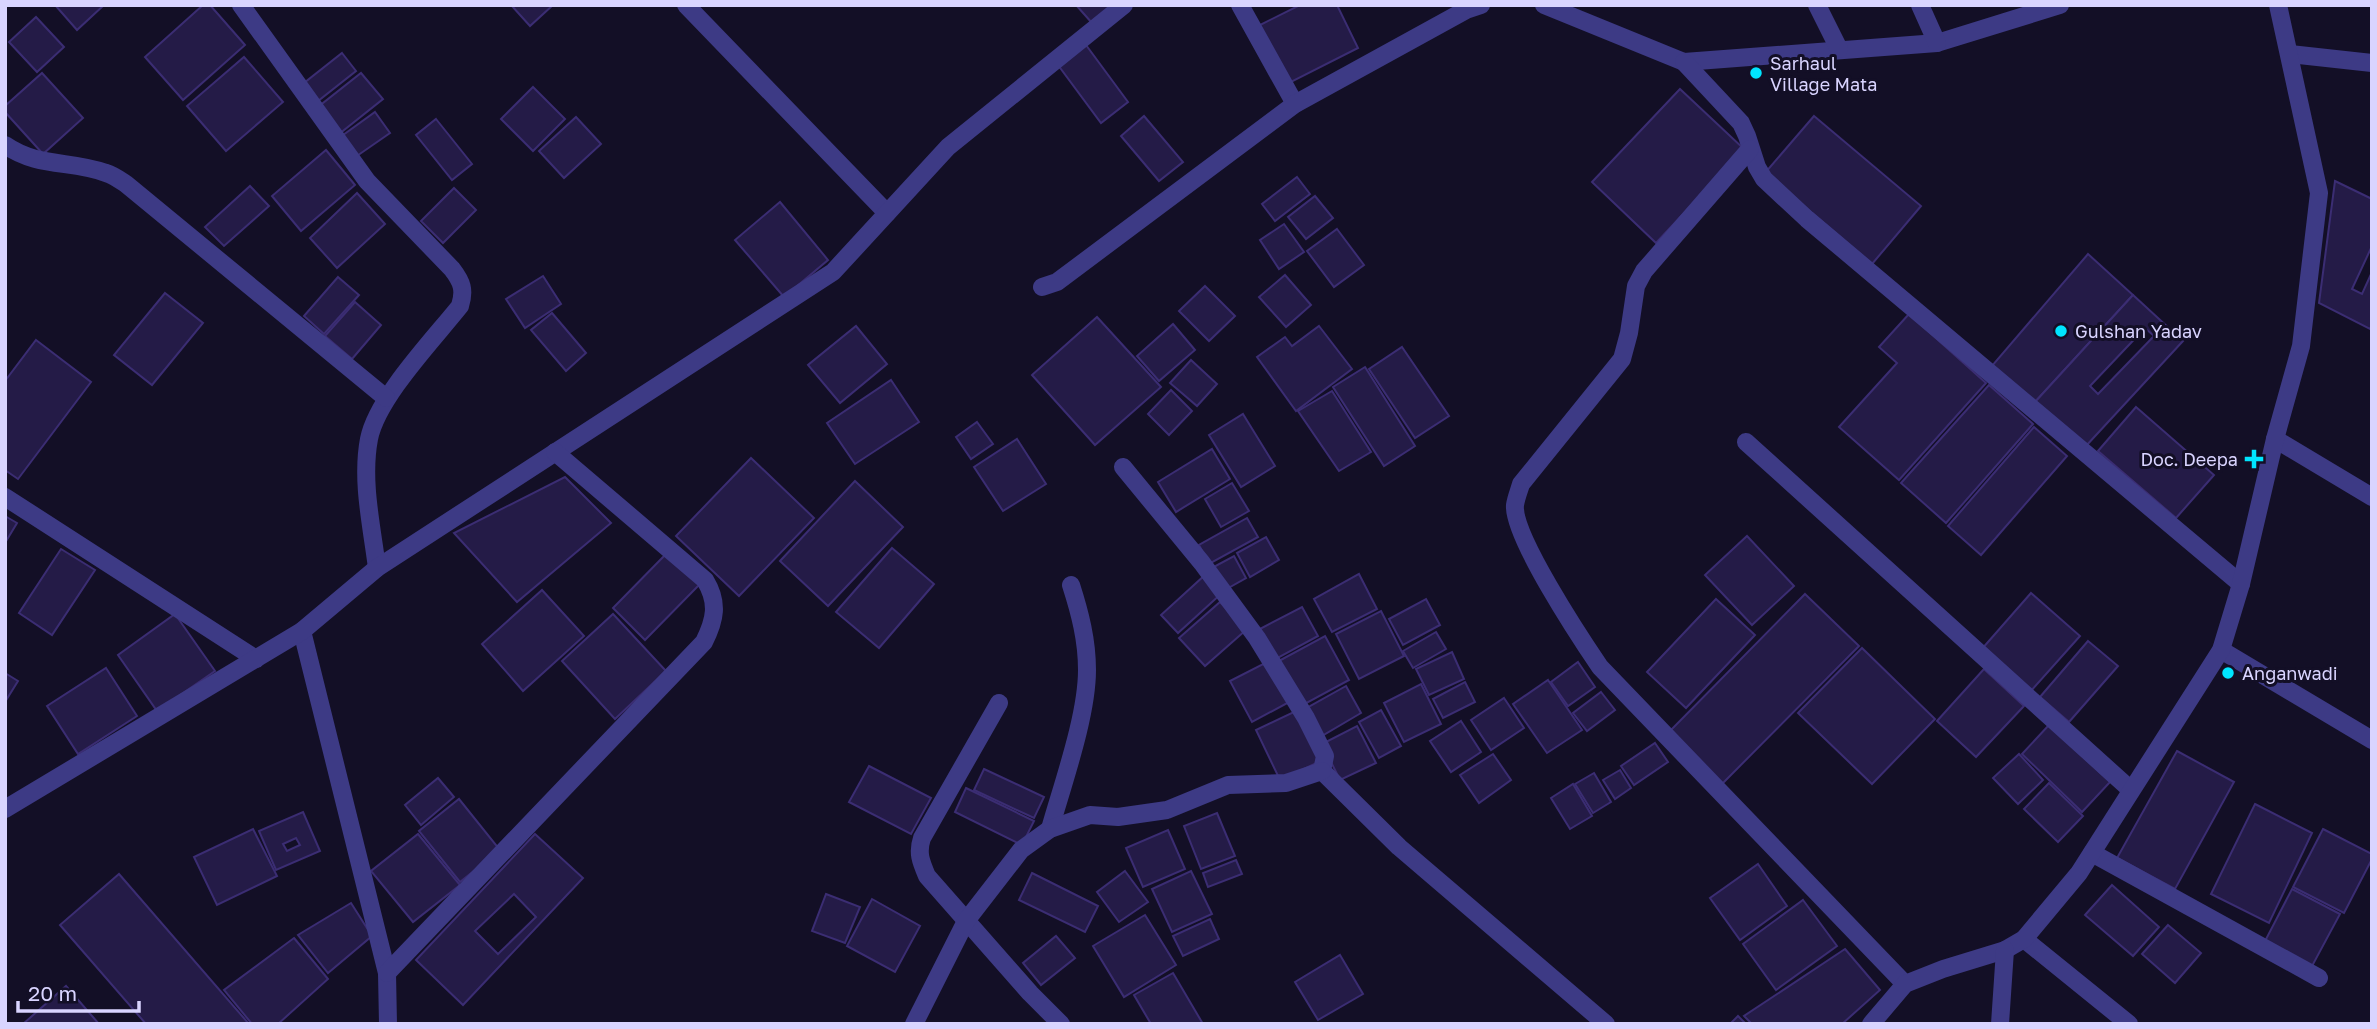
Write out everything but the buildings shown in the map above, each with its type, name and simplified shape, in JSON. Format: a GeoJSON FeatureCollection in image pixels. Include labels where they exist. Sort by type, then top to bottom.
{"type":"FeatureCollection","features":[{"type":"Feature","properties":{"kind":"street"},"geometry":{"type":"LineString","coordinates":[[241,5],[367,181],[462,282],[464,295],[460,306],[386,398],[369,438],[367,488],[377,568]]}},
{"type":"Feature","properties":{"kind":"street"},"geometry":{"type":"LineString","coordinates":[[686,5],[887,214]]}},
{"type":"Feature","properties":{"kind":"street"},"geometry":{"type":"LineString","coordinates":[[5,809],[302,631],[377,568],[833,272],[948,147],[1124,5]]}},
{"type":"Feature","properties":{"kind":"street"},"geometry":{"type":"LineString","coordinates":[[1240,5],[1295,104]]}},
{"type":"Feature","properties":{"kind":"street"},"geometry":{"type":"LineString","coordinates":[[1042,288],[1057,282],[1295,104],[1466,10],[1481,5]]}},
{"type":"Feature","properties":{"kind":"street"},"geometry":{"type":"LineString","coordinates":[[1544,5],[1685,62],[1741,122],[1764,179],[1807,219],[2241,584]]}},
{"type":"Feature","properties":{"kind":"street"},"geometry":{"type":"LineString","coordinates":[[1817,5],[1839,49]]}},
{"type":"Feature","properties":{"kind":"street"},"geometry":{"type":"LineString","coordinates":[[1920,5],[1937,43]]}},
{"type":"Feature","properties":{"kind":"street"},"geometry":{"type":"LineString","coordinates":[[1685,62],[1937,43],[2060,5]]}},
{"type":"Feature","properties":{"kind":"street"},"geometry":{"type":"LineString","coordinates":[[1871,1024],[1905,984],[2005,950],[2024,939],[2060,898],[2092,853],[2221,650],[2241,584],[2275,439],[2301,346],[2319,192],[2277,5]]}},
{"type":"Feature","properties":{"kind":"street"},"geometry":{"type":"LineString","coordinates":[[2290,54],[2372,63]]}},
{"type":"Feature","properties":{"kind":"street"},"geometry":{"type":"LineString","coordinates":[[5,145],[20,156],[108,173],[126,184],[386,398]]}},
{"type":"Feature","properties":{"kind":"street"},"geometry":{"type":"LineString","coordinates":[[1750,149],[1644,271],[1636,286],[1622,359],[1521,484],[1515,506],[1519,527],[1548,582],[1565,614],[1600,667],[1905,984]]}},
{"type":"Feature","properties":{"kind":"street"},"geometry":{"type":"LineString","coordinates":[[2275,439],[2372,498]]}},
{"type":"Feature","properties":{"kind":"street"},"geometry":{"type":"LineString","coordinates":[[1746,442],[2131,790]]}},
{"type":"Feature","properties":{"kind":"street"},"geometry":{"type":"LineString","coordinates":[[387,973],[704,642],[713,623],[715,606],[712,592],[705,580],[555,453]]}},
{"type":"Feature","properties":{"kind":"street"},"geometry":{"type":"LineString","coordinates":[[1123,467],[1202,563],[1257,638],[1306,718],[1325,756],[1322,771]]}},
{"type":"Feature","properties":{"kind":"street"},"geometry":{"type":"LineString","coordinates":[[5,497],[256,659]]}},
{"type":"Feature","properties":{"kind":"street"},"geometry":{"type":"LineString","coordinates":[[1050,829],[1083,706],[1087,671],[1082,618],[1071,585]]}},
{"type":"Feature","properties":{"kind":"street"},"geometry":{"type":"LineString","coordinates":[[302,631],[387,973],[388,1024]]}},
{"type":"Feature","properties":{"kind":"street"},"geometry":{"type":"LineString","coordinates":[[2221,650],[2372,740]]}},
{"type":"Feature","properties":{"kind":"street"},"geometry":{"type":"LineString","coordinates":[[999,703],[922,838],[918,848],[920,862],[927,876],[966,921],[1061,1024]]}},
{"type":"Feature","properties":{"kind":"street"},"geometry":{"type":"LineString","coordinates":[[914,1024],[966,921],[1021,850],[1050,829],[1090,815],[1118,817],[1167,810],[1228,785],[1286,783],[1322,771]]}},
{"type":"Feature","properties":{"kind":"street"},"geometry":{"type":"LineString","coordinates":[[1322,771],[1399,847],[1606,1024]]}},
{"type":"Feature","properties":{"kind":"street"},"geometry":{"type":"LineString","coordinates":[[2092,853],[2319,978]]}},
{"type":"Feature","properties":{"kind":"street"},"geometry":{"type":"LineString","coordinates":[[2024,939],[2129,1024]]}},
{"type":"Feature","properties":{"kind":"street"},"geometry":{"type":"LineString","coordinates":[[2000,1024],[2005,950]]}},
{"type":"Feature","properties":{"kind":"place","name":"Sarhaul Village Mata"},"geometry":{"type":"Point","coordinates":[1756,73]}},
{"type":"Feature","properties":{"kind":"place","name":"Gulshan Yadav"},"geometry":{"type":"Point","coordinates":[2061,331]}},
{"type":"Feature","properties":{"kind":"place","name":"Doc. Deepa"},"geometry":{"type":"Point","coordinates":[2254,459]}},
{"type":"Feature","properties":{"kind":"place","name":"Anganwadi"},"geometry":{"type":"Point","coordinates":[2228,673]}}]}
